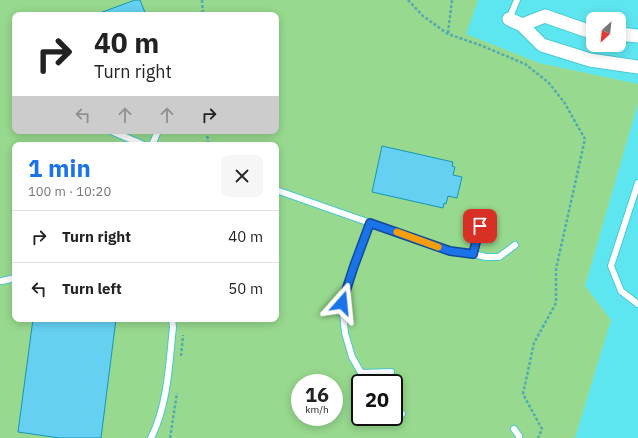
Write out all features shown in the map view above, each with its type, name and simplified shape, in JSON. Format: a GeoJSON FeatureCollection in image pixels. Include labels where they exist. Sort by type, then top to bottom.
{"type":"FeatureCollection","features":[{"type":"Feature","properties":{"kind":"street"},"geometry":{"type":"LineString","coordinates":[[522,25],[545,16],[586,30]]}},
{"type":"Feature","properties":{"kind":"street"},"geometry":{"type":"LineString","coordinates":[[509,19],[522,25],[542,45],[590,60],[638,67]]}},
{"type":"Feature","properties":{"kind":"street"},"geometry":{"type":"LineString","coordinates":[[626,35],[638,36]]}},
{"type":"Feature","properties":{"kind":"lane"},"geometry":{"type":"LineString","coordinates":[[509,19],[517,0]]}},
{"type":"Feature","properties":{"kind":"lane"},"geometry":{"type":"LineString","coordinates":[[118,134],[137,142]]}},
{"type":"Feature","properties":{"kind":"lane"},"geometry":{"type":"LineString","coordinates":[[638,183],[611,266],[621,291],[638,304]]}},
{"type":"Feature","properties":{"kind":"lane"},"geometry":{"type":"LineString","coordinates":[[279,191],[450,251],[486,257],[499,257],[515,245]]}},
{"type":"Feature","properties":{"kind":"lane"},"geometry":{"type":"LineString","coordinates":[[370,223],[342,303],[345,333],[352,357],[361,373],[391,372]]}},
{"type":"Feature","properties":{"kind":"lane"},"geometry":{"type":"LineString","coordinates":[[473,254],[480,226]]}},
{"type":"Feature","properties":{"kind":"lane"},"geometry":{"type":"LineString","coordinates":[[2,281],[12,279]]}},
{"type":"Feature","properties":{"kind":"lane"},"geometry":{"type":"LineString","coordinates":[[151,438],[156,428],[165,397],[172,322]]}},
{"type":"Feature","properties":{"kind":"lane"},"geometry":{"type":"LineString","coordinates":[[514,429],[519,438]]}},
{"type":"Feature","properties":{"kind":"path"},"geometry":{"type":"LineString","coordinates":[[202,0],[203,12]]}},
{"type":"Feature","properties":{"kind":"path"},"geometry":{"type":"LineString","coordinates":[[408,0],[423,16],[448,34],[480,45],[525,64],[548,82],[564,102],[585,139],[556,269],[556,304],[534,344],[523,394],[542,429],[538,438]]}},
{"type":"Feature","properties":{"kind":"path"},"geometry":{"type":"LineString","coordinates":[[448,34],[452,0]]}},
{"type":"Feature","properties":{"kind":"shaded area"},"geometry":{"type":"Polygon","coordinates":[[[478,0],[638,0],[638,84],[539,63],[465,34],[478,0]]]}},
{"type":"Feature","properties":{"kind":"shaded area"},"geometry":{"type":"Polygon","coordinates":[[[638,103],[638,438],[575,438],[611,320],[585,286],[638,103]]]}},
{"type":"Feature","properties":{"kind":"green space"},"geometry":{"type":"Polygon","coordinates":[[[0,0],[478,0],[466,34],[539,63],[638,84],[638,103],[585,286],[611,320],[575,438],[0,438],[0,0]]]}},
{"type":"Feature","properties":{"kind":"building"},"geometry":{"type":"Polygon","coordinates":[[[135,0],[140,0],[145,12],[102,12],[135,0]]]}},
{"type":"Feature","properties":{"kind":"building"},"geometry":{"type":"Polygon","coordinates":[[[382,146],[453,162],[452,166],[455,167],[453,175],[462,177],[457,198],[448,196],[446,204],[444,203],[443,208],[372,192],[382,146]]]}},
{"type":"Feature","properties":{"kind":"building"},"geometry":{"type":"Polygon","coordinates":[[[33,322],[116,322],[101,438],[60,438],[18,432],[33,322]]]}},
{"type":"Feature","properties":{"kind":"slow traffic"},"geometry":{"type":"LineString","coordinates":[[397,232],[438,247]]}},
{"type":"Feature","properties":{"kind":"route"},"geometry":{"type":"LineString","coordinates":[[342,303],[370,223],[450,251],[473,254],[480,226]]}}]}
